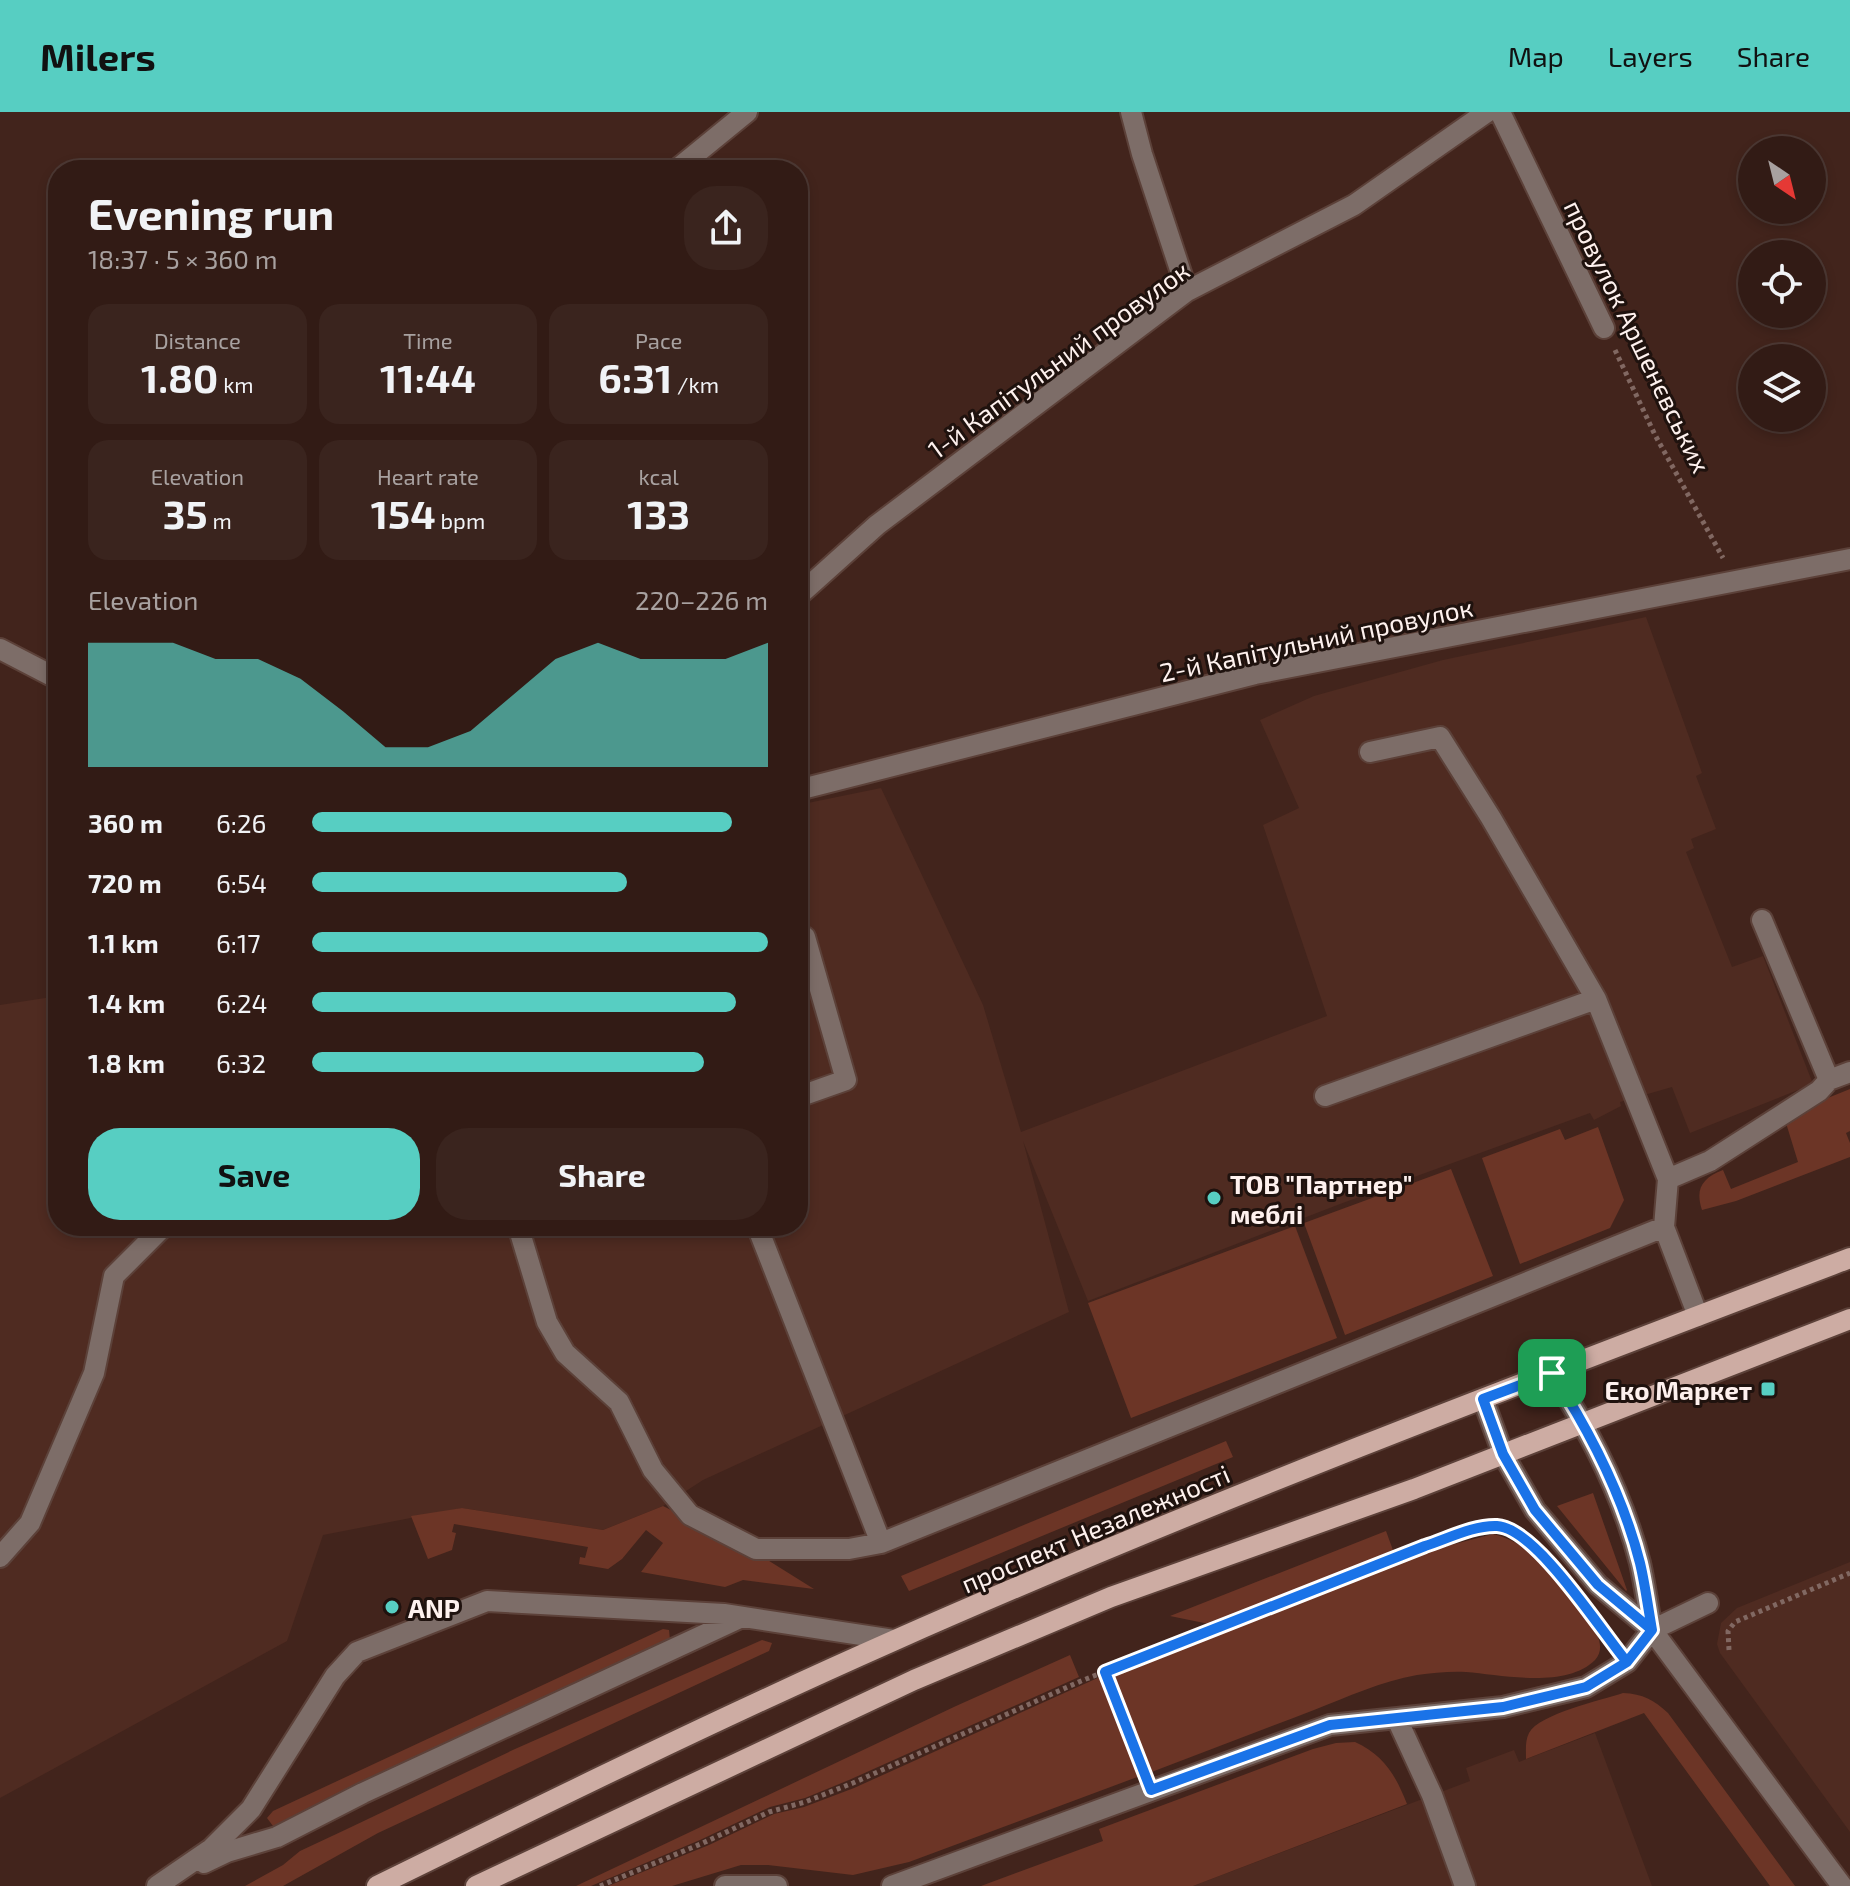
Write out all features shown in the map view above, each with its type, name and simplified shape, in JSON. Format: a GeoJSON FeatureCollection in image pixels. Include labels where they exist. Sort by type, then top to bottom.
{"type":"FeatureCollection","features":[{"type":"Feature","properties":{"kind":"main road","name":"проспект Незалежності"},"geometry":{"type":"LineString","coordinates":[[377,1886],[894,1640],[1483,1399],[1850,1258]]}},
{"type":"Feature","properties":{"kind":"main road"},"geometry":{"type":"LineString","coordinates":[[476,1886],[779,1741],[1111,1597],[1414,1489],[1850,1319]]}},
{"type":"Feature","properties":{"kind":"street"},"geometry":{"type":"LineString","coordinates":[[688,160],[747,112]]}},
{"type":"Feature","properties":{"kind":"street"},"geometry":{"type":"LineString","coordinates":[[1131,112],[1187,291]]}},
{"type":"Feature","properties":{"kind":"street","name":"1-й Капітульний провулок"},"geometry":{"type":"LineString","coordinates":[[808,587],[877,525],[1187,291],[1354,205],[1487,112]]}},
{"type":"Feature","properties":{"kind":"street","name":"провулок Аршенєвських"},"geometry":{"type":"LineString","coordinates":[[1500,112],[1604,328]]}},
{"type":"Feature","properties":{"kind":"street","name":"2-й Капітульний провулок"},"geometry":{"type":"LineString","coordinates":[[808,787],[1255,674],[1850,559]]}},
{"type":"Feature","properties":{"kind":"street"},"geometry":{"type":"LineString","coordinates":[[0,649],[48,674]]}},
{"type":"Feature","properties":{"kind":"street"},"geometry":{"type":"LineString","coordinates":[[1370,752],[1440,737],[1491,818],[1596,999],[1668,1179],[1664,1227],[1698,1316]]}},
{"type":"Feature","properties":{"kind":"street"},"geometry":{"type":"LineString","coordinates":[[1762,920],[1829,1080]]}},
{"type":"Feature","properties":{"kind":"street"},"geometry":{"type":"LineString","coordinates":[[808,947],[846,1080],[808,1093]]}},
{"type":"Feature","properties":{"kind":"street"},"geometry":{"type":"LineString","coordinates":[[1325,1096],[1596,999]]}},
{"type":"Feature","properties":{"kind":"street"},"geometry":{"type":"LineString","coordinates":[[1668,1179],[1710,1161],[1819,1091],[1829,1080],[1850,1072]]}},
{"type":"Feature","properties":{"kind":"street"},"geometry":{"type":"LineString","coordinates":[[521,1236],[547,1322],[565,1353],[619,1402],[653,1470],[690,1515],[756,1549],[849,1549],[881,1543],[1664,1227]]}},
{"type":"Feature","properties":{"kind":"street"},"geometry":{"type":"LineString","coordinates":[[0,1557],[30,1523],[94,1373],[114,1276],[154,1236]]}},
{"type":"Feature","properties":{"kind":"street"},"geometry":{"type":"LineString","coordinates":[[761,1236],[881,1543]]}},
{"type":"Feature","properties":{"kind":"street"},"geometry":{"type":"LineString","coordinates":[[1552,1373],[1584,1422],[1610,1480],[1639,1562],[1652,1630]]}},
{"type":"Feature","properties":{"kind":"street"},"geometry":{"type":"LineString","coordinates":[[1483,1399],[1503,1454],[1535,1510],[1598,1585],[1652,1630],[1842,1886]]}},
{"type":"Feature","properties":{"kind":"street"},"geometry":{"type":"LineString","coordinates":[[162,1882],[211,1849],[251,1809],[335,1676],[357,1652],[487,1601],[742,1617],[894,1640]]}},
{"type":"Feature","properties":{"kind":"street"},"geometry":{"type":"LineString","coordinates":[[892,1886],[1330,1725],[1503,1707],[1586,1687],[1627,1662],[1652,1630],[1708,1603]]}},
{"type":"Feature","properties":{"kind":"street"},"geometry":{"type":"LineString","coordinates":[[162,1882],[227,1852],[277,1837],[363,1793],[742,1617]]}},
{"type":"Feature","properties":{"kind":"street"},"geometry":{"type":"LineString","coordinates":[[1397,1719],[1432,1795],[1465,1886]]}},
{"type":"Feature","properties":{"kind":"street"},"geometry":{"type":"LineString","coordinates":[[725,1886],[777,1886]]}},
{"type":"Feature","properties":{"kind":"path","name":"провулок Аршенєвських"},"geometry":{"type":"LineString","coordinates":[[1604,328],[1655,435],[1735,581]]}},
{"type":"Feature","properties":{"kind":"path"},"geometry":{"type":"LineString","coordinates":[[600,1886],[769,1812],[853,1783],[1105,1672],[1425,1546],[1513,1519]]}},
{"type":"Feature","properties":{"kind":"path"},"geometry":{"type":"LineString","coordinates":[[1496,1525],[1512,1529],[1525,1538]]}},
{"type":"Feature","properties":{"kind":"path"},"geometry":{"type":"LineString","coordinates":[[1729,1650],[1728,1631],[1735,1622],[1850,1573]]}},
{"type":"Feature","properties":{"kind":"path"},"geometry":{"type":"LineString","coordinates":[[1591,1616],[1627,1662]]}},
{"type":"Feature","properties":{"kind":"path"},"geometry":{"type":"LineString","coordinates":[[1105,1672],[1151,1790]]}},
{"type":"Feature","properties":{"kind":"shaded area"},"geometry":{"type":"Polygon","coordinates":[[[1646,617],[1702,773],[1696,776],[1716,829],[1691,839],[1694,848],[1686,852],[1732,967],[1763,956],[1813,1084],[1690,1133],[1672,1087],[1620,1102],[1621,1106],[1594,1120],[1590,1113],[1340,1204],[1088,1301],[1023,1141],[1069,1312],[703,1480],[663,1506],[603,1530],[462,1508],[323,1535],[287,1641],[0,1798],[0,1005],[48,998],[48,1236],[808,1236],[808,803],[881,788],[983,1005],[1021,1132],[1327,1016],[1263,825],[1299,808],[1260,720],[1314,696],[1443,660],[1646,617]]]}},
{"type":"Feature","properties":{"kind":"shaded area"},"geometry":{"type":"Polygon","coordinates":[[[1850,1089],[1850,1131],[1846,1133],[1850,1157],[1736,1201],[1702,1210],[1700,1190],[1705,1181],[1716,1173],[1723,1170],[1731,1189],[1798,1162],[1786,1123],[1793,1112],[1850,1089]]]}},
{"type":"Feature","properties":{"kind":"shaded area"},"geometry":{"type":"Polygon","coordinates":[[[1598,1127],[1624,1200],[1610,1228],[1520,1264],[1482,1158],[1560,1129],[1565,1140],[1598,1127]]]}},
{"type":"Feature","properties":{"kind":"shaded area"},"geometry":{"type":"Polygon","coordinates":[[[1451,1169],[1493,1276],[1345,1335],[1304,1223],[1451,1169]]]}},
{"type":"Feature","properties":{"kind":"shaded area"},"geometry":{"type":"Polygon","coordinates":[[[1295,1226],[1337,1338],[1131,1418],[1088,1303],[1295,1226]]]}},
{"type":"Feature","properties":{"kind":"shaded area"},"geometry":{"type":"Polygon","coordinates":[[[1226,1441],[1233,1457],[909,1591],[901,1576],[1226,1441]]]}},
{"type":"Feature","properties":{"kind":"shaded area"},"geometry":{"type":"Polygon","coordinates":[[[1593,1493],[1627,1590],[1626,1591],[1557,1506],[1593,1493]]]}},
{"type":"Feature","properties":{"kind":"shaded area"},"geometry":{"type":"Polygon","coordinates":[[[663,1506],[753,1551],[814,1589],[743,1580],[725,1587],[641,1572],[663,1543],[646,1530],[622,1559],[608,1569],[579,1564],[580,1557],[585,1558],[588,1547],[454,1524],[452,1532],[456,1533],[452,1550],[428,1559],[411,1516],[462,1508],[603,1530],[663,1506]]]}},
{"type":"Feature","properties":{"kind":"shaded area"},"geometry":{"type":"Polygon","coordinates":[[[1386,1531],[1394,1553],[1209,1624],[1170,1616],[1386,1531]]]}},
{"type":"Feature","properties":{"kind":"shaded area"},"geometry":{"type":"Polygon","coordinates":[[[1493,1534],[1506,1538],[1538,1558],[1594,1627],[1600,1645],[1599,1653],[1583,1669],[1568,1675],[1533,1678],[1454,1672],[1404,1678],[1149,1773],[1110,1677],[1428,1551],[1493,1534]]]}},
{"type":"Feature","properties":{"kind":"shaded area"},"geometry":{"type":"Polygon","coordinates":[[[1850,1562],[1850,1832],[1720,1653],[1717,1644],[1721,1623],[1737,1608],[1850,1562]]]}},
{"type":"Feature","properties":{"kind":"shaded area"},"geometry":{"type":"Polygon","coordinates":[[[663,1629],[669,1630],[670,1640],[277,1826],[273,1826],[267,1818],[273,1811],[663,1629]]]}},
{"type":"Feature","properties":{"kind":"shaded area"},"geometry":{"type":"Polygon","coordinates":[[[762,1640],[772,1643],[769,1651],[378,1833],[283,1886],[245,1886],[283,1865],[300,1851],[515,1749],[762,1640]]]}},
{"type":"Feature","properties":{"kind":"shaded area"},"geometry":{"type":"Polygon","coordinates":[[[1070,1655],[1079,1677],[849,1780],[805,1798],[770,1807],[591,1886],[576,1886],[956,1706],[1070,1655]]]}},
{"type":"Feature","properties":{"kind":"shaded area"},"geometry":{"type":"Polygon","coordinates":[[[1102,1676],[1140,1776],[909,1862],[853,1875],[768,1865],[741,1865],[672,1886],[608,1886],[709,1845],[774,1814],[804,1807],[854,1788],[1102,1676]]]}},
{"type":"Feature","properties":{"kind":"shaded area"},"geometry":{"type":"Polygon","coordinates":[[[1623,1693],[1648,1698],[1668,1713],[1795,1886],[1770,1886],[1644,1713],[1526,1759],[1527,1739],[1535,1726],[1558,1714],[1623,1693]]]}},
{"type":"Feature","properties":{"kind":"shaded area"},"geometry":{"type":"Polygon","coordinates":[[[1595,1733],[1652,1886],[1193,1886],[1470,1781],[1466,1768],[1514,1750],[1519,1762],[1595,1733]]]}},
{"type":"Feature","properties":{"kind":"shaded area"},"geometry":{"type":"Polygon","coordinates":[[[1355,1742],[1374,1753],[1388,1767],[1407,1804],[1193,1886],[981,1886],[1103,1841],[1099,1829],[1313,1749],[1355,1742]]]}},
{"type":"Feature","properties":{"kind":"place","name":"ТОВ \"Партнер\" меблі"},"geometry":{"type":"Point","coordinates":[1214,1198]}},
{"type":"Feature","properties":{"kind":"place","name":"Еко Маркет"},"geometry":{"type":"Point","coordinates":[1768,1389]}},
{"type":"Feature","properties":{"kind":"place","name":"ANP"},"geometry":{"type":"Point","coordinates":[392,1607]}},
{"type":"Feature","properties":{"kind":"route"},"geometry":{"type":"LineString","coordinates":[[1552,1373],[1483,1399],[1503,1454],[1535,1510],[1598,1585],[1652,1630],[1627,1662],[1555,1569],[1525,1538],[1512,1529],[1496,1525],[1475,1530],[1425,1546],[1105,1672],[1151,1790],[1330,1725],[1503,1707],[1586,1687],[1627,1662],[1652,1630],[1639,1562],[1610,1480],[1584,1422],[1552,1373]]}}]}
